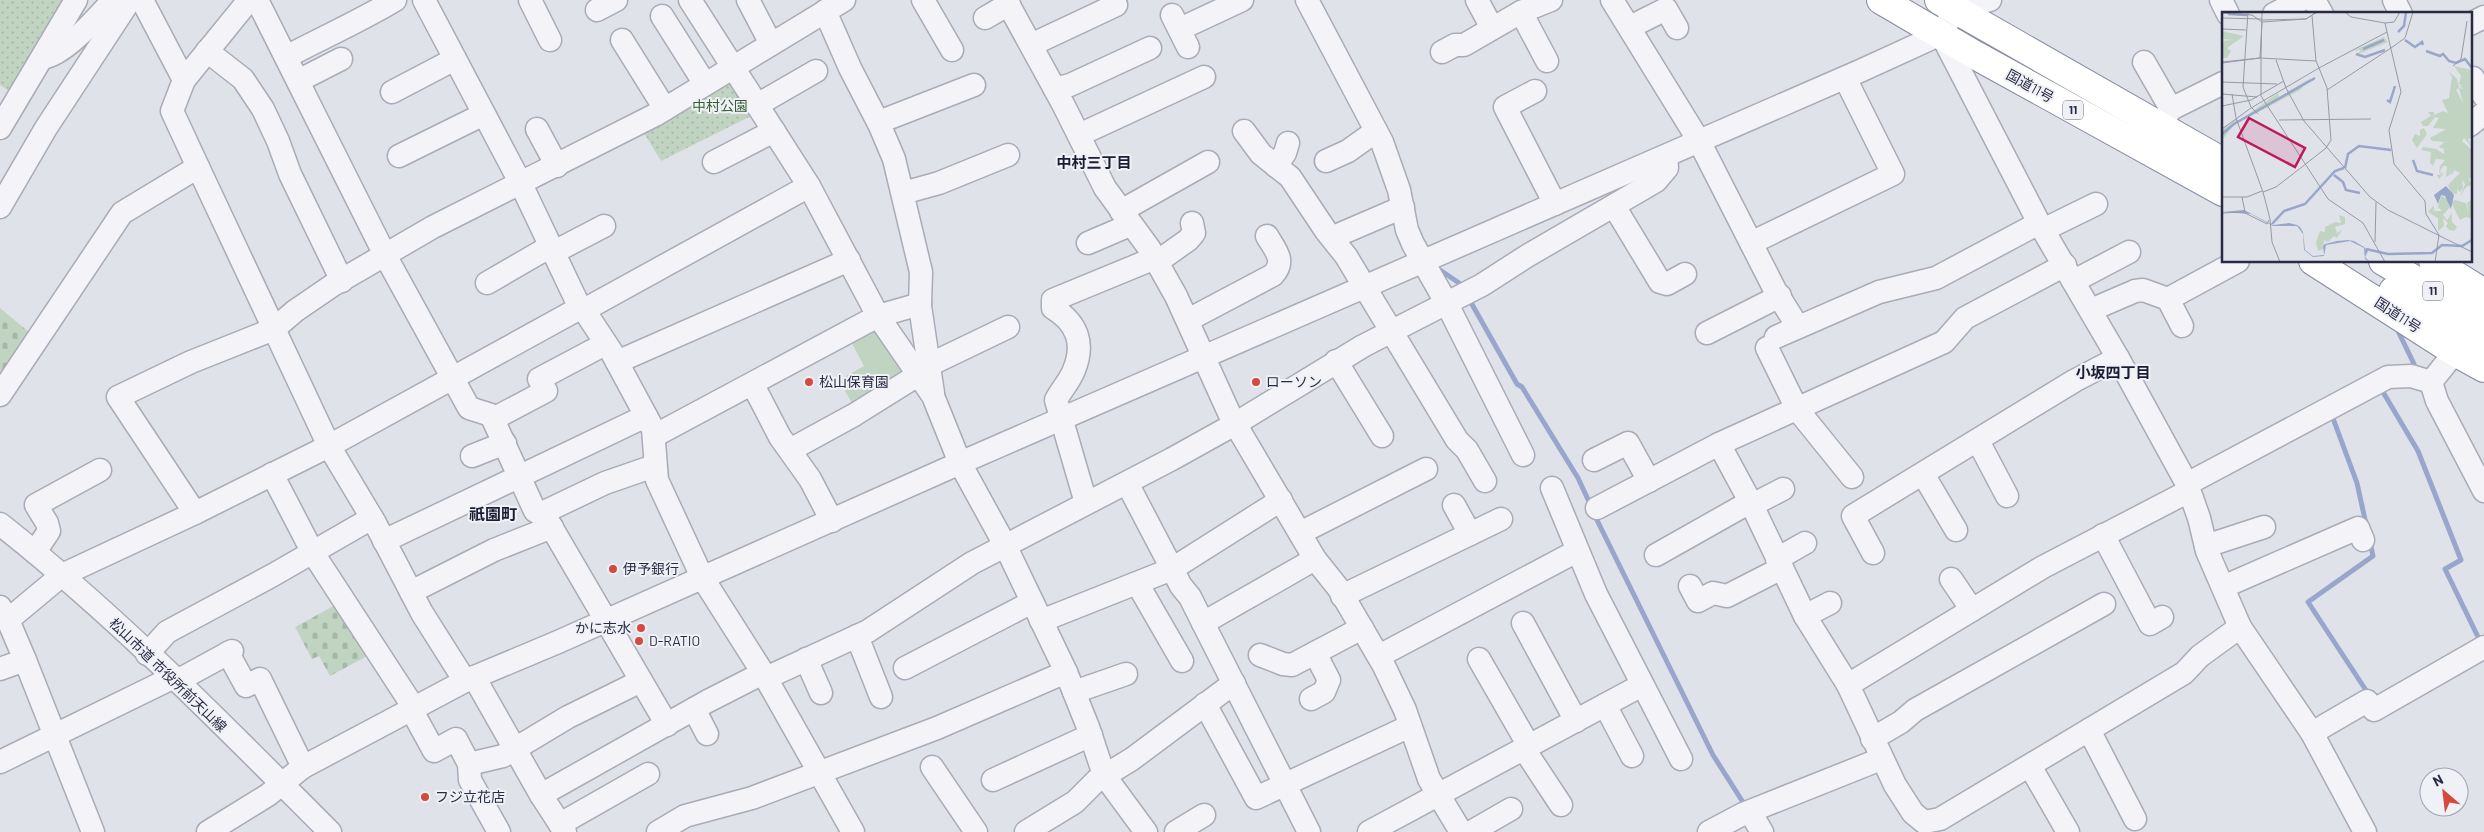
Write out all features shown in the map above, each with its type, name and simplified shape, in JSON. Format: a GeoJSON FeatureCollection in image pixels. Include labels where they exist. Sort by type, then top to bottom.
{"type":"FeatureCollection","features":[{"type":"Feature","properties":{"kind":"highway","name":"国道11号"},"geometry":{"type":"LineString","coordinates":[[1881,0],[1976,56],[2217,191]]}},
{"type":"Feature","properties":{"kind":"highway","name":"国道11号"},"geometry":{"type":"LineString","coordinates":[[1947,5],[2165,118],[2222,161]]}},
{"type":"Feature","properties":{"kind":"highway","name":"国道11号"},"geometry":{"type":"LineString","coordinates":[[2315,262],[2484,368]]}},
{"type":"Feature","properties":{"kind":"highway","name":"国道11号"},"geometry":{"type":"LineString","coordinates":[[2344,262],[2484,344]]}},
{"type":"Feature","properties":{"kind":"highway","name":"11"},"geometry":{"type":"LineString","coordinates":[[2385,262],[2484,321]]}},
{"type":"Feature","properties":{"kind":"highway","name":"11"},"geometry":{"type":"LineString","coordinates":[[2435,262],[2484,292]]}},
{"type":"Feature","properties":{"kind":"street"},"geometry":{"type":"LineString","coordinates":[[0,128],[8,97],[42,57],[76,0]]}},
{"type":"Feature","properties":{"kind":"street"},"geometry":{"type":"LineString","coordinates":[[42,57],[53,55],[79,34],[114,0]]}},
{"type":"Feature","properties":{"kind":"street"},"geometry":{"type":"LineString","coordinates":[[286,57],[343,26],[364,18],[395,0]]}},
{"type":"Feature","properties":{"kind":"street"},"geometry":{"type":"LineString","coordinates":[[424,0],[520,184],[582,309],[611,353],[646,416],[654,436],[654,466],[657,480],[702,577],[765,676],[819,772],[844,830]]}},
{"type":"Feature","properties":{"kind":"street"},"geometry":{"type":"LineString","coordinates":[[530,0],[550,40]]}},
{"type":"Feature","properties":{"kind":"street"},"geometry":{"type":"LineString","coordinates":[[690,0],[809,186],[878,316],[923,370]]}},
{"type":"Feature","properties":{"kind":"street"},"geometry":{"type":"LineString","coordinates":[[748,0],[771,44]]}},
{"type":"Feature","properties":{"kind":"street"},"geometry":{"type":"LineString","coordinates":[[923,0],[952,50]]}},
{"type":"Feature","properties":{"kind":"street"},"geometry":{"type":"LineString","coordinates":[[1031,45],[1116,6],[1114,0]]}},
{"type":"Feature","properties":{"kind":"street"},"geometry":{"type":"LineString","coordinates":[[1180,30],[1242,0]]}},
{"type":"Feature","properties":{"kind":"street"},"geometry":{"type":"LineString","coordinates":[[1307,0],[1376,131],[1392,166],[1413,244],[1447,304],[1522,455]]}},
{"type":"Feature","properties":{"kind":"street"},"geometry":{"type":"LineString","coordinates":[[1477,0],[1492,28]]}},
{"type":"Feature","properties":{"kind":"street"},"geometry":{"type":"LineString","coordinates":[[1442,52],[1455,45],[1464,45],[1521,12],[1551,0]]}},
{"type":"Feature","properties":{"kind":"street"},"geometry":{"type":"LineString","coordinates":[[1612,0],[1699,141],[1751,242],[1798,327]]}},
{"type":"Feature","properties":{"kind":"street"},"geometry":{"type":"LineString","coordinates":[[1990,0],[1947,5],[1941,34],[2041,226],[2091,310],[2188,487],[2206,546],[2240,627],[2312,732],[2365,832]]}},
{"type":"Feature","properties":{"kind":"street"},"geometry":{"type":"LineString","coordinates":[[2220,0],[2227,12]]}},
{"type":"Feature","properties":{"kind":"street"},"geometry":{"type":"LineString","coordinates":[[2278,12],[2301,0]]}},
{"type":"Feature","properties":{"kind":"street"},"geometry":{"type":"LineString","coordinates":[[2314,0],[2321,12]]}},
{"type":"Feature","properties":{"kind":"street"},"geometry":{"type":"LineString","coordinates":[[2394,0],[2400,12]]}},
{"type":"Feature","properties":{"kind":"street"},"geometry":{"type":"LineString","coordinates":[[648,774],[562,828],[515,749],[411,592],[372,518],[329,446],[172,111],[184,80],[207,51],[262,2],[286,57],[385,255],[469,408],[491,416],[493,419],[535,511],[546,520],[667,725]]}},
{"type":"Feature","properties":{"kind":"street"},"geometry":{"type":"LineString","coordinates":[[985,18],[1008,2],[1105,188],[1156,260],[1188,320],[1235,424],[1315,559],[1342,596],[1379,656],[1410,726],[1429,779],[1461,832]]}},
{"type":"Feature","properties":{"kind":"street"},"geometry":{"type":"LineString","coordinates":[[0,207],[46,128],[145,3],[184,80]]}},
{"type":"Feature","properties":{"kind":"street"},"geometry":{"type":"LineString","coordinates":[[195,513],[118,397],[190,362],[274,329],[295,311],[342,280],[437,224],[558,166],[665,109],[834,6],[850,68],[879,122],[894,159],[903,193],[922,272],[920,304],[923,370],[960,462],[1005,545],[1070,682],[1091,735],[1104,776],[1146,832]]}},
{"type":"Feature","properties":{"kind":"street"},"geometry":{"type":"LineString","coordinates":[[1630,27],[1666,9],[1677,28]]}},
{"type":"Feature","properties":{"kind":"street"},"geometry":{"type":"LineString","coordinates":[[1521,12],[1547,61]]}},
{"type":"Feature","properties":{"kind":"street"},"geometry":{"type":"LineString","coordinates":[[662,16],[705,84]]}},
{"type":"Feature","properties":{"kind":"street"},"geometry":{"type":"LineString","coordinates":[[2472,23],[2484,16]]}},
{"type":"Feature","properties":{"kind":"street"},"geometry":{"type":"LineString","coordinates":[[208,832],[268,795],[303,767],[470,679],[832,521],[960,462],[1845,78],[1941,34]]}},
{"type":"Feature","properties":{"kind":"street"},"geometry":{"type":"LineString","coordinates":[[622,40],[665,109]]}},
{"type":"Feature","properties":{"kind":"street"},"geometry":{"type":"LineString","coordinates":[[1055,89],[1070,85],[1150,48]]}},
{"type":"Feature","properties":{"kind":"street"},"geometry":{"type":"LineString","coordinates":[[207,51],[243,79],[264,109],[290,174],[342,280]]}},
{"type":"Feature","properties":{"kind":"street"},"geometry":{"type":"LineString","coordinates":[[298,81],[341,59]]}},
{"type":"Feature","properties":{"kind":"street"},"geometry":{"type":"LineString","coordinates":[[392,92],[455,59]]}},
{"type":"Feature","properties":{"kind":"street"},"geometry":{"type":"LineString","coordinates":[[2144,62],[2165,118],[2222,84]]}},
{"type":"Feature","properties":{"kind":"street"},"geometry":{"type":"LineString","coordinates":[[757,105],[816,71]]}},
{"type":"Feature","properties":{"kind":"street"},"geometry":{"type":"LineString","coordinates":[[1079,135],[1204,76]]}},
{"type":"Feature","properties":{"kind":"street"},"geometry":{"type":"LineString","coordinates":[[1751,242],[1893,174],[1845,78]]}},
{"type":"Feature","properties":{"kind":"street"},"geometry":{"type":"LineString","coordinates":[[879,122],[974,85]]}},
{"type":"Feature","properties":{"kind":"street"},"geometry":{"type":"LineString","coordinates":[[1535,91],[1505,107],[1555,204]]}},
{"type":"Feature","properties":{"kind":"street"},"geometry":{"type":"LineString","coordinates":[[2472,123],[2484,113]]}},
{"type":"Feature","properties":{"kind":"street"},"geometry":{"type":"LineString","coordinates":[[399,156],[484,114]]}},
{"type":"Feature","properties":{"kind":"street"},"geometry":{"type":"LineString","coordinates":[[537,129],[558,166]]}},
{"type":"Feature","properties":{"kind":"street"},"geometry":{"type":"LineString","coordinates":[[714,162],[774,131]]}},
{"type":"Feature","properties":{"kind":"street"},"geometry":{"type":"LineString","coordinates":[[1244,131],[1261,154],[1290,177],[1326,231],[1350,262],[1457,440],[1468,450],[1485,481]]}},
{"type":"Feature","properties":{"kind":"street"},"geometry":{"type":"LineString","coordinates":[[1326,161],[1348,151],[1376,131]]}},
{"type":"Feature","properties":{"kind":"street"},"geometry":{"type":"LineString","coordinates":[[1276,166],[1285,153],[1288,143]]}},
{"type":"Feature","properties":{"kind":"street"},"geometry":{"type":"LineString","coordinates":[[903,193],[939,183],[1008,156]]}},
{"type":"Feature","properties":{"kind":"street"},"geometry":{"type":"LineString","coordinates":[[541,795],[694,709],[856,636],[972,563],[1127,483],[1235,424],[1336,361],[1447,304],[1656,181],[1666,168],[1666,156]]}},
{"type":"Feature","properties":{"kind":"street"},"geometry":{"type":"LineString","coordinates":[[1088,243],[1208,162]]}},
{"type":"Feature","properties":{"kind":"street"},"geometry":{"type":"LineString","coordinates":[[0,395],[122,213],[198,168]]}},
{"type":"Feature","properties":{"kind":"street"},"geometry":{"type":"LineString","coordinates":[[92,832],[4,614],[62,575],[195,513],[329,446],[809,186]]}},
{"type":"Feature","properties":{"kind":"street"},"geometry":{"type":"LineString","coordinates":[[1852,477],[1797,409],[1771,343],[1798,327],[1892,288],[1936,278],[2041,226],[2096,204]]}},
{"type":"Feature","properties":{"kind":"street"},"geometry":{"type":"LineString","coordinates":[[1614,206],[1660,282],[1667,284],[1685,274]]}},
{"type":"Feature","properties":{"kind":"street"},"geometry":{"type":"LineString","coordinates":[[1338,235],[1402,207]]}},
{"type":"Feature","properties":{"kind":"street"},"geometry":{"type":"LineString","coordinates":[[1086,503],[1063,418],[1056,400],[1074,370],[1078,338],[1070,320],[1053,308],[1053,300],[1156,260],[1188,240],[1194,233],[1192,223]]}},
{"type":"Feature","properties":{"kind":"street"},"geometry":{"type":"LineString","coordinates":[[487,283],[552,249],[604,226]]}},
{"type":"Feature","properties":{"kind":"street"},"geometry":{"type":"LineString","coordinates":[[1188,320],[1273,275],[1280,268],[1281,260],[1267,236]]}},
{"type":"Feature","properties":{"kind":"street"},"geometry":{"type":"LineString","coordinates":[[1597,508],[1719,444],[1944,342],[1965,318],[2069,273],[2129,252]]}},
{"type":"Feature","properties":{"kind":"street"},"geometry":{"type":"LineString","coordinates":[[493,419],[546,391],[540,379],[849,260]]}},
{"type":"Feature","properties":{"kind":"street"},"geometry":{"type":"LineString","coordinates":[[2168,299],[2236,262]]}},
{"type":"Feature","properties":{"kind":"street"},"geometry":{"type":"LineString","coordinates":[[2091,310],[2146,284],[2168,299],[2182,326]]}},
{"type":"Feature","properties":{"kind":"street"},"geometry":{"type":"LineString","coordinates":[[1707,333],[1780,296]]}},
{"type":"Feature","properties":{"kind":"street"},"geometry":{"type":"LineString","coordinates":[[654,436],[878,316],[920,304]]}},
{"type":"Feature","properties":{"kind":"street"},"geometry":{"type":"LineString","coordinates":[[790,450],[854,415],[923,370],[1008,328]]}},
{"type":"Feature","properties":{"kind":"street"},"geometry":{"type":"LineString","coordinates":[[2431,382],[2456,352]]}},
{"type":"Feature","properties":{"kind":"street"},"geometry":{"type":"LineString","coordinates":[[1873,553],[1853,516],[2074,381],[2118,358]]}},
{"type":"Feature","properties":{"kind":"street"},"geometry":{"type":"LineString","coordinates":[[1336,361],[1382,436]]}},
{"type":"Feature","properties":{"kind":"street"},"geometry":{"type":"LineString","coordinates":[[1848,685],[2043,567],[2103,536],[2388,377],[2411,376],[2431,382]]}},
{"type":"Feature","properties":{"kind":"street"},"geometry":{"type":"LineString","coordinates":[[2431,382],[2437,402],[2484,491]]}},
{"type":"Feature","properties":{"kind":"street"},"geometry":{"type":"LineString","coordinates":[[752,385],[780,437],[810,479],[832,521]]}},
{"type":"Feature","properties":{"kind":"street"},"geometry":{"type":"LineString","coordinates":[[384,541],[646,416]]}},
{"type":"Feature","properties":{"kind":"street"},"geometry":{"type":"LineString","coordinates":[[1978,441],[2007,496]]}},
{"type":"Feature","properties":{"kind":"street"},"geometry":{"type":"LineString","coordinates":[[472,456],[505,443]]}},
{"type":"Feature","properties":{"kind":"street"},"geometry":{"type":"LineString","coordinates":[[1598,452],[1628,443],[1649,481]]}},
{"type":"Feature","properties":{"kind":"street"},"geometry":{"type":"LineString","coordinates":[[1719,444],[1751,504],[1804,616],[1848,685],[1876,749],[1895,785],[1913,813],[1934,827],[2088,730],[2184,673],[2200,656],[2240,627]]}},
{"type":"Feature","properties":{"kind":"street"},"geometry":{"type":"LineString","coordinates":[[411,592],[494,550],[605,483],[654,466]]}},
{"type":"Feature","properties":{"kind":"street"},"geometry":{"type":"LineString","coordinates":[[1300,533],[1426,469]]}},
{"type":"Feature","properties":{"kind":"street"},"geometry":{"type":"LineString","coordinates":[[35,552],[49,531],[47,523],[36,505],[100,470]]}},
{"type":"Feature","properties":{"kind":"street"},"geometry":{"type":"LineString","coordinates":[[272,474],[313,553],[413,708],[434,751],[456,739],[470,764],[470,780],[499,832]]}},
{"type":"Feature","properties":{"kind":"street"},"geometry":{"type":"LineString","coordinates":[[1923,474],[1956,530]]}},
{"type":"Feature","properties":{"kind":"street"},"geometry":{"type":"LineString","coordinates":[[1127,483],[1234,682],[1309,832]]}},
{"type":"Feature","properties":{"kind":"street"},"geometry":{"type":"LineString","coordinates":[[1554,487],[1577,551],[1596,594],[1681,759]]}},
{"type":"Feature","properties":{"kind":"street"},"geometry":{"type":"LineString","coordinates":[[1656,555],[1783,489]]}},
{"type":"Feature","properties":{"kind":"street"},"geometry":{"type":"LineString","coordinates":[[905,668],[1037,612],[1137,583],[1172,569],[1281,500]]}},
{"type":"Feature","properties":{"kind":"street"},"geometry":{"type":"LineString","coordinates":[[1454,505],[1470,534]]}},
{"type":"Feature","properties":{"kind":"street"},"geometry":{"type":"LineString","coordinates":[[148,654],[167,632],[313,553],[372,518]]}},
{"type":"Feature","properties":{"kind":"street"},"geometry":{"type":"LineString","coordinates":[[1342,596],[1501,519]]}},
{"type":"Feature","properties":{"kind":"street","name":"松山市道 市役所前天山線"},"geometry":{"type":"LineString","coordinates":[[0,524],[62,575],[175,679],[330,832]]}},
{"type":"Feature","properties":{"kind":"street"},"geometry":{"type":"LineString","coordinates":[[2206,546],[2264,527]]}},
{"type":"Feature","properties":{"kind":"street"},"geometry":{"type":"LineString","coordinates":[[2223,587],[2358,528],[2362,540]]}},
{"type":"Feature","properties":{"kind":"street"},"geometry":{"type":"LineString","coordinates":[[2103,536],[2150,624],[2162,617]]}},
{"type":"Feature","properties":{"kind":"street"},"geometry":{"type":"LineString","coordinates":[[1690,586],[1698,602],[1713,593],[1727,596],[1779,564],[1805,543]]}},
{"type":"Feature","properties":{"kind":"street"},"geometry":{"type":"LineString","coordinates":[[1379,656],[1577,551]]}},
{"type":"Feature","properties":{"kind":"street"},"geometry":{"type":"LineString","coordinates":[[1203,623],[1315,559]]}},
{"type":"Feature","properties":{"kind":"street"},"geometry":{"type":"LineString","coordinates":[[1951,578],[1972,610]]}},
{"type":"Feature","properties":{"kind":"street"},"geometry":{"type":"LineString","coordinates":[[1137,583],[1182,660]]}},
{"type":"Feature","properties":{"kind":"street"},"geometry":{"type":"LineString","coordinates":[[1804,616],[1830,603]]}},
{"type":"Feature","properties":{"kind":"street"},"geometry":{"type":"LineString","coordinates":[[1708,832],[1876,749],[1901,722],[1916,710],[2104,604]]}},
{"type":"Feature","properties":{"kind":"street"},"geometry":{"type":"LineString","coordinates":[[1523,624],[1576,721]]}},
{"type":"Feature","properties":{"kind":"street"},"geometry":{"type":"LineString","coordinates":[[1260,655],[1283,664],[1292,665],[1362,628]]}},
{"type":"Feature","properties":{"kind":"street"},"geometry":{"type":"LineString","coordinates":[[856,636],[881,697]]}},
{"type":"Feature","properties":{"kind":"street"},"geometry":{"type":"LineString","coordinates":[[2312,732],[2367,702],[2374,710],[2484,646]]}},
{"type":"Feature","properties":{"kind":"street"},"geometry":{"type":"LineString","coordinates":[[0,762],[230,652],[246,686],[260,679],[303,767]]}},
{"type":"Feature","properties":{"kind":"street"},"geometry":{"type":"LineString","coordinates":[[1311,699],[1324,692],[1329,680],[1315,652]]}},
{"type":"Feature","properties":{"kind":"street"},"geometry":{"type":"LineString","coordinates":[[806,659],[821,694]]}},
{"type":"Feature","properties":{"kind":"street"},"geometry":{"type":"LineString","coordinates":[[1479,659],[1527,748],[1561,805]]}},
{"type":"Feature","properties":{"kind":"street"},"geometry":{"type":"LineString","coordinates":[[0,669],[24,660]]}},
{"type":"Feature","properties":{"kind":"street"},"geometry":{"type":"LineString","coordinates":[[658,832],[685,816],[752,798],[937,728],[1070,682],[1126,674]]}},
{"type":"Feature","properties":{"kind":"street"},"geometry":{"type":"LineString","coordinates":[[470,764],[503,756],[568,717],[641,681]]}},
{"type":"Feature","properties":{"kind":"street"},"geometry":{"type":"LineString","coordinates":[[1026,832],[1075,802],[1104,776],[1132,759],[1234,682]]}},
{"type":"Feature","properties":{"kind":"street"},"geometry":{"type":"LineString","coordinates":[[1369,832],[1642,685]]}},
{"type":"Feature","properties":{"kind":"street"},"geometry":{"type":"LineString","coordinates":[[1205,704],[1256,798],[1410,726]]}},
{"type":"Feature","properties":{"kind":"street"},"geometry":{"type":"LineString","coordinates":[[1605,705],[1632,756]]}},
{"type":"Feature","properties":{"kind":"street"},"geometry":{"type":"LineString","coordinates":[[694,709],[707,734]]}},
{"type":"Feature","properties":{"kind":"street"},"geometry":{"type":"LineString","coordinates":[[2088,730],[2135,819]]}},
{"type":"Feature","properties":{"kind":"street"},"geometry":{"type":"LineString","coordinates":[[992,780],[1091,735]]}},
{"type":"Feature","properties":{"kind":"street"},"geometry":{"type":"LineString","coordinates":[[2030,766],[2068,832]]}},
{"type":"Feature","properties":{"kind":"street"},"geometry":{"type":"LineString","coordinates":[[932,767],[976,832]]}},
{"type":"Feature","properties":{"kind":"street"},"geometry":{"type":"LineString","coordinates":[[1471,832],[1511,810]]}},
{"type":"Feature","properties":{"kind":"street"},"geometry":{"type":"LineString","coordinates":[[1750,812],[1762,832]]}},
{"type":"Feature","properties":{"kind":"street"},"geometry":{"type":"LineString","coordinates":[[1176,832],[1204,814]]}},
{"type":"Feature","properties":{"kind":"green space"},"geometry":{"type":"Polygon","coordinates":[[[0,0],[71,0],[14,94],[0,85],[0,0]]]}},
{"type":"Feature","properties":{"kind":"green space","name":"中村公園"},"geometry":{"type":"Polygon","coordinates":[[[729,74],[755,114],[661,161],[641,128],[729,74]]]}},
{"type":"Feature","properties":{"kind":"green space"},"geometry":{"type":"Polygon","coordinates":[[[0,308],[30,333],[0,380],[0,308]]]}},
{"type":"Feature","properties":{"kind":"green space"},"geometry":{"type":"Polygon","coordinates":[[[873,324],[908,377],[854,407],[839,380],[864,366],[849,338],[873,324]]]}},
{"type":"Feature","properties":{"kind":"green space"},"geometry":{"type":"Polygon","coordinates":[[[339,603],[371,654],[330,676],[319,656],[312,659],[295,627],[339,603]]]}},
{"type":"Feature","properties":{"kind":"waterway"},"geometry":{"type":"LineString","coordinates":[[1437,268],[1465,287]]}},
{"type":"Feature","properties":{"kind":"waterway"},"geometry":{"type":"LineString","coordinates":[[1469,299],[1517,384],[1522,387],[1578,478],[1591,506]]}},
{"type":"Feature","properties":{"kind":"waterway"},"geometry":{"type":"LineString","coordinates":[[2399,333],[2414,364]]}},
{"type":"Feature","properties":{"kind":"waterway"},"geometry":{"type":"LineString","coordinates":[[2380,387],[2418,451],[2461,560],[2445,569],[2481,643],[2375,704],[2308,602],[2373,556],[2357,483],[2331,413],[2380,387]]}},
{"type":"Feature","properties":{"kind":"waterway"},"geometry":{"type":"LineString","coordinates":[[1594,514],[1713,755],[1746,807]]}},
{"type":"Feature","properties":{"kind":"place","name":"松山保育園"},"geometry":{"type":"Point","coordinates":[809,382]}},
{"type":"Feature","properties":{"kind":"place","name":"ローソン"},"geometry":{"type":"Point","coordinates":[1256,382]}},
{"type":"Feature","properties":{"kind":"place","name":"伊予銀行"},"geometry":{"type":"Point","coordinates":[613,569]}},
{"type":"Feature","properties":{"kind":"place","name":"かに志水"},"geometry":{"type":"Point","coordinates":[641,628]}},
{"type":"Feature","properties":{"kind":"place","name":"D-RATIO"},"geometry":{"type":"Point","coordinates":[639,641]}},
{"type":"Feature","properties":{"kind":"place","name":"フジ立花店"},"geometry":{"type":"Point","coordinates":[425,797]}},
{"type":"Feature","properties":{"kind":"district","name":"中村三丁目"},"geometry":{"type":"Point","coordinates":[1094,163]}},
{"type":"Feature","properties":{"kind":"district","name":"小坂四丁目"},"geometry":{"type":"Point","coordinates":[2113,373]}},
{"type":"Feature","properties":{"kind":"district","name":"祇園町"},"geometry":{"type":"Point","coordinates":[493,514]}}]}
